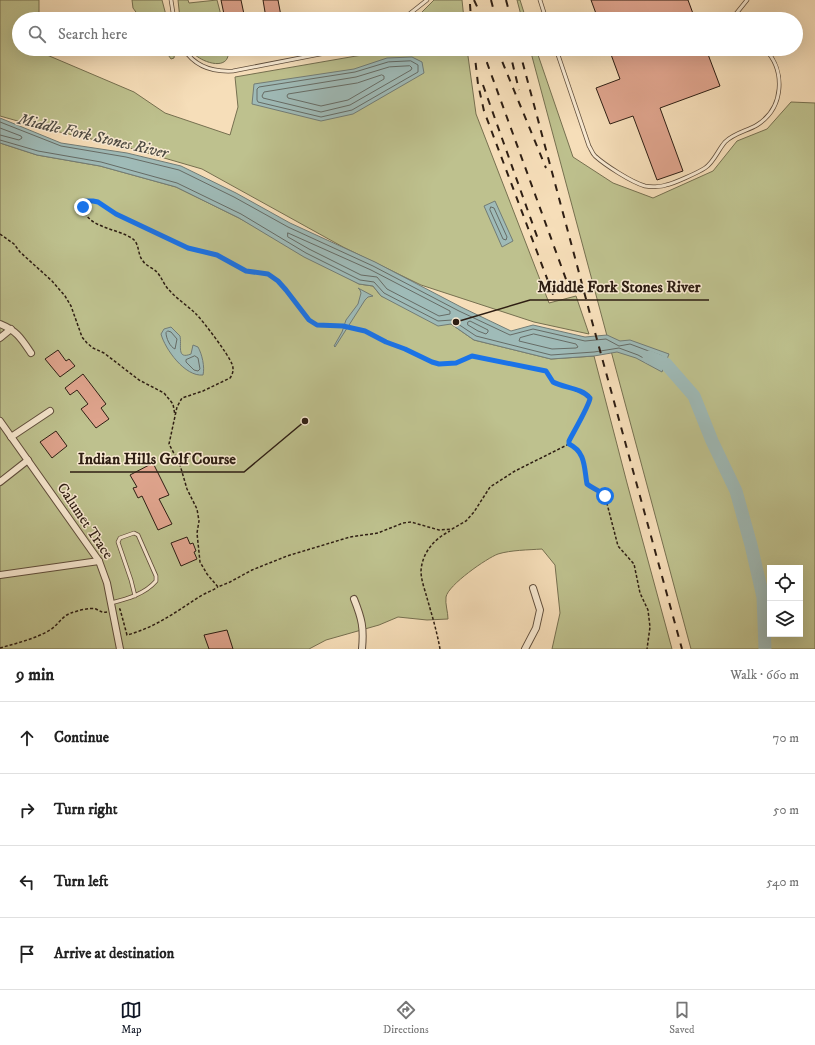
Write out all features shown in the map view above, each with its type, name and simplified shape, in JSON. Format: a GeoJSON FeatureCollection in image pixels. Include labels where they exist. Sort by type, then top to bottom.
{"type":"FeatureCollection","features":[{"type":"Feature","properties":{"kind":"street"},"geometry":{"type":"LineString","coordinates":[[0,324],[19,335],[31,353]]}},
{"type":"Feature","properties":{"kind":"street"},"geometry":{"type":"LineString","coordinates":[[0,338],[11,329]]}},
{"type":"Feature","properties":{"kind":"street"},"geometry":{"type":"LineString","coordinates":[[11,437],[50,411]]}},
{"type":"Feature","properties":{"kind":"street","name":"Calumet Trace"},"geometry":{"type":"LineString","coordinates":[[0,421],[99,561],[107,583],[120,649]]}},
{"type":"Feature","properties":{"kind":"street"},"geometry":{"type":"LineString","coordinates":[[0,482],[28,460]]}},
{"type":"Feature","properties":{"kind":"street"},"geometry":{"type":"LineString","coordinates":[[0,575],[99,561]]}},
{"type":"Feature","properties":{"kind":"street"},"geometry":{"type":"LineString","coordinates":[[525,649],[536,628],[540,610],[533,588]]}},
{"type":"Feature","properties":{"kind":"street"},"geometry":{"type":"LineString","coordinates":[[354,599],[362,617],[362,649]]}},
{"type":"Feature","properties":{"kind":"lane"},"geometry":{"type":"LineString","coordinates":[[171,0],[173,12]]}},
{"type":"Feature","properties":{"kind":"lane"},"geometry":{"type":"LineString","coordinates":[[412,12],[427,0]]}},
{"type":"Feature","properties":{"kind":"lane"},"geometry":{"type":"LineString","coordinates":[[540,0],[544,12]]}},
{"type":"Feature","properties":{"kind":"lane"},"geometry":{"type":"LineString","coordinates":[[737,12],[747,0]]}},
{"type":"Feature","properties":{"kind":"lane"},"geometry":{"type":"LineString","coordinates":[[190,56],[195,62],[214,70],[233,71],[310,56]]}},
{"type":"Feature","properties":{"kind":"lane"},"geometry":{"type":"LineString","coordinates":[[558,56],[589,146],[594,155],[617,172],[645,186],[665,186],[705,168],[718,154],[726,142],[757,125],[770,114],[780,92],[779,80],[771,56]]}},
{"type":"Feature","properties":{"kind":"lane"},"geometry":{"type":"LineString","coordinates":[[111,603],[135,596],[151,587],[156,581],[156,576],[138,535],[134,533],[120,538],[118,542],[135,596]]}},
{"type":"Feature","properties":{"kind":"path"},"geometry":{"type":"LineString","coordinates":[[218,587],[207,574],[200,562],[197,533],[199,521],[197,509],[187,488],[180,465],[169,444],[177,407],[182,398],[203,391],[230,378],[233,371],[232,363],[200,319],[171,292],[158,274],[142,261],[137,244],[120,232],[103,226],[90,219],[84,210],[83,204],[86,201],[98,202],[123,218],[188,248],[217,255],[246,271],[268,274],[278,281],[303,314],[317,325],[343,326],[365,331],[386,342],[439,364],[456,363],[472,356],[546,371],[553,382],[578,391],[590,398],[590,403],[582,414],[569,444]]}},
{"type":"Feature","properties":{"kind":"path"},"geometry":{"type":"LineString","coordinates":[[0,234],[14,244],[20,252],[52,281],[65,296],[71,306],[82,337],[87,343],[93,348],[104,353],[139,380],[164,393],[173,404],[175,418]]}},
{"type":"Feature","properties":{"kind":"path"},"geometry":{"type":"LineString","coordinates":[[440,649],[421,572],[426,554],[432,544],[438,537],[466,521],[474,512],[490,487],[515,471],[569,444]]}},
{"type":"Feature","properties":{"kind":"path"},"geometry":{"type":"LineString","coordinates":[[569,444],[579,450],[582,456],[587,484],[590,487],[600,490],[605,496],[618,546],[634,564],[640,593],[648,610],[650,627],[647,649]]}},
{"type":"Feature","properties":{"kind":"path"},"geometry":{"type":"LineString","coordinates":[[118,609],[120,609],[127,635],[157,624],[200,596],[252,570],[287,556],[350,537],[378,532],[403,523],[412,522],[439,530],[452,529]]}},
{"type":"Feature","properties":{"kind":"path"},"geometry":{"type":"LineString","coordinates":[[0,648],[43,634],[53,628],[67,615],[72,613],[94,608],[106,612]]}},
{"type":"Feature","properties":{"kind":"green space"},"geometry":{"type":"Polygon","coordinates":[[[0,0],[39,0],[39,12],[12,12],[12,56],[49,56],[134,92],[165,113],[230,135],[238,107],[235,77],[356,56],[468,56],[476,114],[549,303],[576,296],[589,334],[534,322],[421,285],[343,247],[202,169],[123,146],[46,129],[0,116],[0,0]]]}},
{"type":"Feature","properties":{"kind":"green space"},"geometry":{"type":"Polygon","coordinates":[[[132,0],[162,0],[165,12],[136,12],[133,8],[132,0]]]}},
{"type":"Feature","properties":{"kind":"green space"},"geometry":{"type":"Polygon","coordinates":[[[178,0],[188,0],[189,3],[217,0],[220,12],[179,12],[178,0]]]}},
{"type":"Feature","properties":{"kind":"green space"},"geometry":{"type":"Polygon","coordinates":[[[434,0],[462,0],[463,12],[422,12],[434,0]]]}},
{"type":"Feature","properties":{"kind":"green space"},"geometry":{"type":"Polygon","coordinates":[[[517,0],[520,0],[524,12],[520,12],[517,0]]]}},
{"type":"Feature","properties":{"kind":"green space"},"geometry":{"type":"Polygon","coordinates":[[[169,56],[174,56],[174,58],[171,59],[169,56]]]}},
{"type":"Feature","properties":{"kind":"green space"},"geometry":{"type":"Polygon","coordinates":[[[196,56],[228,56],[225,61],[220,63],[213,63],[196,56]]]}},
{"type":"Feature","properties":{"kind":"green space"},"geometry":{"type":"Polygon","coordinates":[[[532,56],[538,56],[573,157],[613,183],[653,198],[713,171],[737,141],[767,129],[791,102],[815,103],[815,649],[691,649],[532,56]]]}},
{"type":"Feature","properties":{"kind":"green space"},"geometry":{"type":"Polygon","coordinates":[[[0,143],[37,155],[100,166],[176,187],[239,218],[359,284],[373,286],[381,296],[451,324],[474,340],[551,359],[594,356],[672,649],[552,649],[560,613],[555,565],[542,549],[498,554],[469,572],[448,592],[446,602],[448,619],[427,620],[398,617],[379,625],[326,640],[309,649],[0,649],[0,143]]]}},
{"type":"Feature","properties":{"kind":"water"},"geometry":{"type":"Polygon","coordinates":[[[412,57],[422,62],[424,73],[353,114],[321,121],[252,104],[254,84],[354,69],[387,58],[412,57]]]}},
{"type":"Feature","properties":{"kind":"water"},"geometry":{"type":"Polygon","coordinates":[[[0,118],[61,143],[127,153],[181,166],[236,193],[290,223],[375,262],[461,307],[511,331],[533,325],[585,337],[607,335],[620,341],[630,340],[669,354],[662,372],[636,358],[617,352],[594,356],[551,359],[474,340],[451,324],[438,326],[381,296],[373,286],[359,284],[304,257],[239,218],[176,187],[100,166],[37,155],[0,143],[0,118]]]}},
{"type":"Feature","properties":{"kind":"water"},"geometry":{"type":"Polygon","coordinates":[[[495,201],[513,241],[502,247],[484,206],[495,201]]]}},
{"type":"Feature","properties":{"kind":"water"},"geometry":{"type":"Polygon","coordinates":[[[358,288],[373,296],[368,297],[365,300],[335,347],[334,346],[342,332],[346,320],[358,304],[361,293],[358,288]]]}},
{"type":"Feature","properties":{"kind":"water"},"geometry":{"type":"Polygon","coordinates":[[[171,327],[180,336],[181,353],[183,355],[191,354],[193,345],[198,347],[203,361],[203,375],[189,372],[171,354],[161,334],[164,329],[171,327]]]}},
{"type":"Feature","properties":{"kind":"building"},"geometry":{"type":"Polygon","coordinates":[[[221,0],[241,0],[244,12],[224,12],[221,0]]]}},
{"type":"Feature","properties":{"kind":"building"},"geometry":{"type":"Polygon","coordinates":[[[263,0],[278,0],[280,12],[265,12],[263,0]]]}},
{"type":"Feature","properties":{"kind":"building"},"geometry":{"type":"Polygon","coordinates":[[[591,0],[688,0],[692,12],[595,12],[591,0]]]}},
{"type":"Feature","properties":{"kind":"building"},"geometry":{"type":"Polygon","coordinates":[[[612,56],[709,56],[720,86],[660,108],[683,171],[657,180],[633,116],[610,124],[596,88],[620,79],[612,56]]]}},
{"type":"Feature","properties":{"kind":"building"},"geometry":{"type":"Polygon","coordinates":[[[58,350],[66,361],[69,359],[75,366],[60,377],[45,359],[58,350]]]}},
{"type":"Feature","properties":{"kind":"building"},"geometry":{"type":"Polygon","coordinates":[[[83,374],[106,404],[101,408],[109,419],[96,428],[81,409],[88,404],[77,390],[70,395],[65,388],[83,374]]]}},
{"type":"Feature","properties":{"kind":"building"},"geometry":{"type":"Polygon","coordinates":[[[56,431],[67,446],[52,458],[40,442],[56,431]]]}},
{"type":"Feature","properties":{"kind":"building"},"geometry":{"type":"Polygon","coordinates":[[[153,463],[169,495],[159,499],[172,524],[158,530],[142,496],[138,498],[133,488],[137,487],[130,475],[153,463]]]}},
{"type":"Feature","properties":{"kind":"building"},"geometry":{"type":"Polygon","coordinates":[[[187,537],[190,544],[193,543],[196,551],[194,552],[197,559],[181,566],[171,543],[187,537]]]}},
{"type":"Feature","properties":{"kind":"building"},"geometry":{"type":"Polygon","coordinates":[[[227,630],[233,649],[209,649],[204,635],[227,630]]]}},
{"type":"Feature","properties":{"kind":"waterway","name":"Middle Fork Stones River"},"geometry":{"type":"LineString","coordinates":[[649,357],[666,364],[694,396],[712,441],[736,491],[751,545],[763,597],[765,649]]}},
{"type":"Feature","properties":{"kind":"railway"},"geometry":{"type":"LineString","coordinates":[[474,0],[480,12]]}},
{"type":"Feature","properties":{"kind":"railway"},"geometry":{"type":"LineString","coordinates":[[491,0],[494,12]]}},
{"type":"Feature","properties":{"kind":"railway"},"geometry":{"type":"LineString","coordinates":[[506,0],[509,12]]}},
{"type":"Feature","properties":{"kind":"railway"},"geometry":{"type":"LineString","coordinates":[[470,4],[471,12]]}},
{"type":"Feature","properties":{"kind":"railway"},"geometry":{"type":"LineString","coordinates":[[475,56],[478,84],[484,111],[554,297]]}},
{"type":"Feature","properties":{"kind":"railway"},"geometry":{"type":"LineString","coordinates":[[485,56],[571,293]]}},
{"type":"Feature","properties":{"kind":"railway"},"geometry":{"type":"LineString","coordinates":[[500,56],[546,168]]}},
{"type":"Feature","properties":{"kind":"railway"},"geometry":{"type":"LineString","coordinates":[[511,56],[519,90]]}},
{"type":"Feature","properties":{"kind":"railway"},"geometry":{"type":"LineString","coordinates":[[521,56],[682,649]]}},
{"type":"Feature","properties":{"kind":"railway"},"geometry":{"type":"LineString","coordinates":[[483,85],[539,242]]}},
{"type":"Feature","properties":{"kind":"place","name":"Middle Fork Stones River"},"geometry":{"type":"Point","coordinates":[456,322]}},
{"type":"Feature","properties":{"kind":"place","name":"Indian Hills Golf Course"},"geometry":{"type":"Point","coordinates":[305,421]}},
{"type":"Feature","properties":{"kind":"route"},"geometry":{"type":"LineString","coordinates":[[83,207],[83,204],[86,201],[98,202],[116,214],[192,250],[217,255],[246,271],[265,272],[278,281],[303,314],[317,325],[343,326],[365,331],[386,342],[439,364],[456,363],[472,356],[546,371],[553,382],[578,391],[589,396],[590,398],[590,403],[582,414],[569,444],[579,450],[582,456],[587,484],[590,487],[600,490],[605,496]]}}]}
